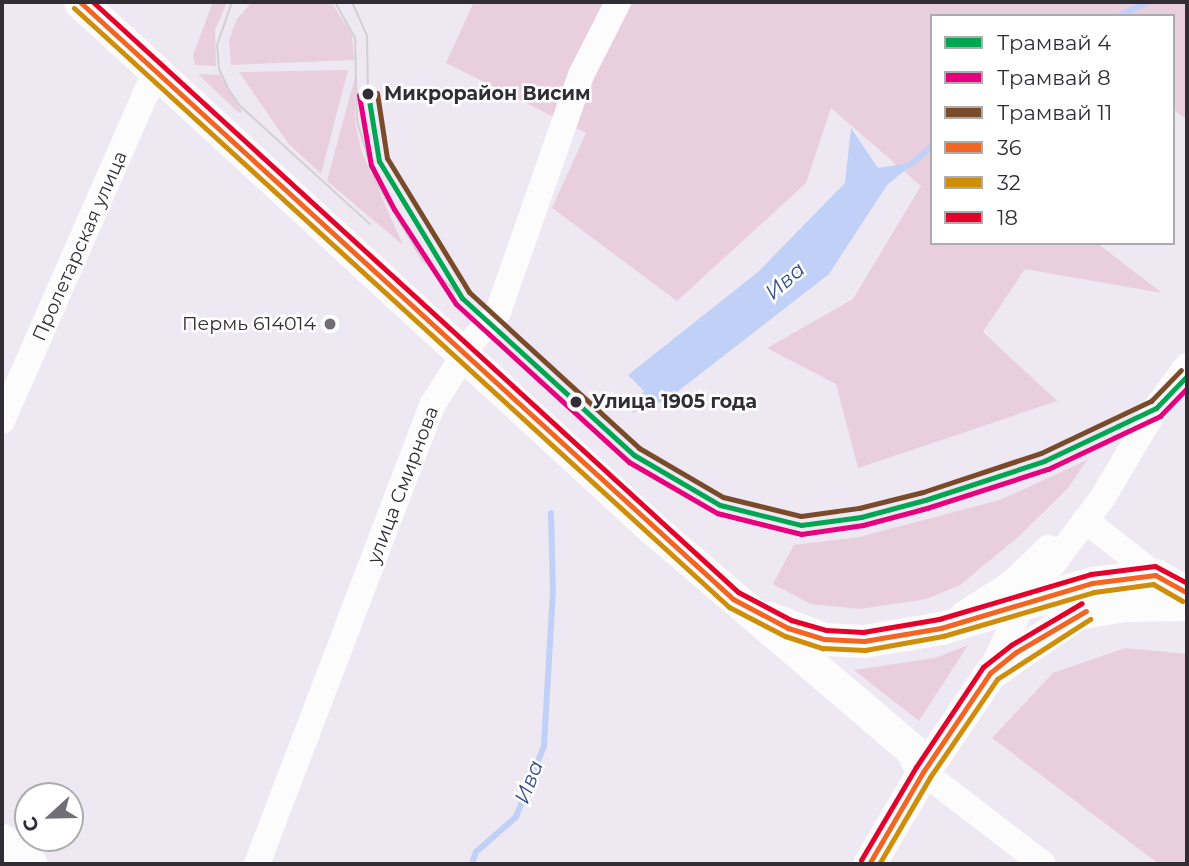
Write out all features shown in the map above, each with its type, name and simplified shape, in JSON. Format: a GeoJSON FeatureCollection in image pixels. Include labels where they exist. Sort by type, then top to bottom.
{"type":"FeatureCollection","features":[{"type":"Feature","properties":{"kind":"main road"},"geometry":{"type":"LineString","coordinates":[[80,2],[733,599],[911,749],[923,772]]}},
{"type":"Feature","properties":{"kind":"main road"},"geometry":{"type":"LineString","coordinates":[[733,599],[788,628],[824,639],[864,641],[941,628],[1092,583],[1155,575],[1187,593]]}},
{"type":"Feature","properties":{"kind":"main road"},"geometry":{"type":"LineString","coordinates":[[869,864],[923,772],[990,673],[1077,613],[1123,605],[1187,604]]}},
{"type":"Feature","properties":{"kind":"main road"},"geometry":{"type":"LineString","coordinates":[[2,840],[31,864]]}},
{"type":"Feature","properties":{"kind":"street","name":"улица Смирнова"},"geometry":{"type":"LineString","coordinates":[[257,864],[433,404],[498,312],[581,75],[618,2]]}},
{"type":"Feature","properties":{"kind":"street","name":"Пролетарская улица"},"geometry":{"type":"LineString","coordinates":[[2,421],[156,70]]}},
{"type":"Feature","properties":{"kind":"street"},"geometry":{"type":"LineString","coordinates":[[990,673],[1022,605],[1085,520],[1187,366]]}},
{"type":"Feature","properties":{"kind":"street"},"geometry":{"type":"LineString","coordinates":[[941,628],[1033,565],[1125,459]]}},
{"type":"Feature","properties":{"kind":"street"},"geometry":{"type":"LineString","coordinates":[[1085,520],[1155,575]]}},
{"type":"Feature","properties":{"kind":"street"},"geometry":{"type":"LineString","coordinates":[[923,772],[1043,864]]}},
{"type":"Feature","properties":{"kind":"shaded area"},"geometry":{"type":"Polygon","coordinates":[[[213,2],[227,2],[215,30],[216,66],[195,65],[193,55],[213,2]]]}},
{"type":"Feature","properties":{"kind":"shaded area"},"geometry":{"type":"Polygon","coordinates":[[[252,2],[331,2],[352,34],[354,60],[231,65],[229,40],[237,19],[252,2]]]}},
{"type":"Feature","properties":{"kind":"shaded area"},"geometry":{"type":"Polygon","coordinates":[[[474,2],[1187,2],[1187,120],[1175,111],[1175,14],[930,14],[930,245],[1100,245],[1162,293],[1025,269],[983,332],[1057,401],[858,468],[836,384],[767,348],[853,299],[921,186],[831,108],[806,183],[677,301],[552,208],[586,133],[446,63],[474,2]]]}},
{"type":"Feature","properties":{"kind":"shaded area"},"geometry":{"type":"Polygon","coordinates":[[[348,70],[321,174],[288,143],[239,72],[348,70]]]}},
{"type":"Feature","properties":{"kind":"shaded area"},"geometry":{"type":"Polygon","coordinates":[[[198,74],[220,75],[242,112],[239,113],[198,74]]]}},
{"type":"Feature","properties":{"kind":"shaded area"},"geometry":{"type":"Polygon","coordinates":[[[355,77],[355,122],[362,153],[403,245],[327,181],[355,77]]]}},
{"type":"Feature","properties":{"kind":"shaded area"},"geometry":{"type":"Polygon","coordinates":[[[1087,460],[1068,488],[1018,537],[960,585],[927,599],[860,609],[811,604],[773,584],[794,545],[859,537],[1000,500],[1087,460]]]}},
{"type":"Feature","properties":{"kind":"shaded area"},"geometry":{"type":"Polygon","coordinates":[[[968,645],[919,721],[854,670],[935,658],[968,645]]]}},
{"type":"Feature","properties":{"kind":"shaded area"},"geometry":{"type":"Polygon","coordinates":[[[1125,648],[1187,654],[1187,864],[1159,864],[992,738],[1053,673],[1125,648]]]}},
{"type":"Feature","properties":{"kind":"water"},"geometry":{"type":"Polygon","coordinates":[[[851,128],[878,168],[915,162],[887,185],[829,274],[668,399],[632,413],[644,391],[628,375],[758,272],[845,183],[851,128]]]}},
{"type":"Feature","properties":{"kind":"waterway","name":"Ива"},"geometry":{"type":"LineString","coordinates":[[1123,14],[1148,2]]}},
{"type":"Feature","properties":{"kind":"waterway","name":"Ива"},"geometry":{"type":"LineString","coordinates":[[910,165],[930,148]]}},
{"type":"Feature","properties":{"kind":"waterway","name":"Ива"},"geometry":{"type":"LineString","coordinates":[[472,864],[476,852],[516,817],[544,746],[553,591],[551,513]]}},
{"type":"Feature","properties":{"kind":"tram line"},"geometry":{"type":"LineString","coordinates":[[232,2],[217,45],[219,69],[229,90],[239,105],[370,224]]}},
{"type":"Feature","properties":{"kind":"tram line"},"geometry":{"type":"LineString","coordinates":[[335,2],[355,38],[357,121],[375,181],[422,259],[462,298]]}},
{"type":"Feature","properties":{"kind":"tram line"},"geometry":{"type":"LineString","coordinates":[[352,2],[367,36],[368,94]]}},
{"type":"Feature","properties":{"kind":"tram line","name":"11"},"geometry":{"type":"LineString","coordinates":[[377,93],[387,158],[469,292],[639,448],[723,497],[801,516],[859,508],[923,492],[1041,453],[1151,401],[1181,370]]}},
{"type":"Feature","properties":{"kind":"tram line","name":"4"},"geometry":{"type":"LineString","coordinates":[[368,94],[379,161],[462,298],[634,455],[720,505],[801,525],[861,517],[925,500],[1044,461],[1118,426],[1156,408],[1187,376]]}},
{"type":"Feature","properties":{"kind":"tram line","name":"8"},"geometry":{"type":"LineString","coordinates":[[359,95],[371,165],[394,209],[456,304],[629,462],[717,513],[801,534],[863,525],[927,508],[1048,469],[1160,416],[1187,388]]}},
{"type":"Feature","properties":{"kind":"transit line","name":"36"},"geometry":{"type":"LineString","coordinates":[[80,2],[733,599],[788,628],[824,639],[864,641],[941,628],[1092,583],[1155,575],[1187,593]]}},
{"type":"Feature","properties":{"kind":"transit line","name":"18"},"geometry":{"type":"LineString","coordinates":[[93,2],[738,592],[791,620],[826,630],[863,632],[939,619],[1091,574],[1155,566],[1187,583]]}},
{"type":"Feature","properties":{"kind":"transit line","name":"32"},"geometry":{"type":"LineString","coordinates":[[74,8],[729,607],[785,636],[823,648],[865,650],[943,636],[1094,592],[1153,584],[1183,601]]}},
{"type":"Feature","properties":{"kind":"transit line","name":"18"},"geometry":{"type":"LineString","coordinates":[[861,860],[916,767],[983,667],[1011,645],[1082,603]]}},
{"type":"Feature","properties":{"kind":"transit line","name":"36"},"geometry":{"type":"LineString","coordinates":[[869,864],[923,772],[990,673],[1016,652],[1086,611]]}},
{"type":"Feature","properties":{"kind":"transit line","name":"32"},"geometry":{"type":"LineString","coordinates":[[879,864],[930,777],[997,679],[1090,619]]}},
{"type":"Feature","properties":{"kind":"place","name":"Микрорайон Висим"},"geometry":{"type":"Point","coordinates":[368,94]}},
{"type":"Feature","properties":{"kind":"place","name":"Пермь 614014"},"geometry":{"type":"Point","coordinates":[330,324]}},
{"type":"Feature","properties":{"kind":"place","name":"Улица 1905 года"},"geometry":{"type":"Point","coordinates":[576,402]}}]}
